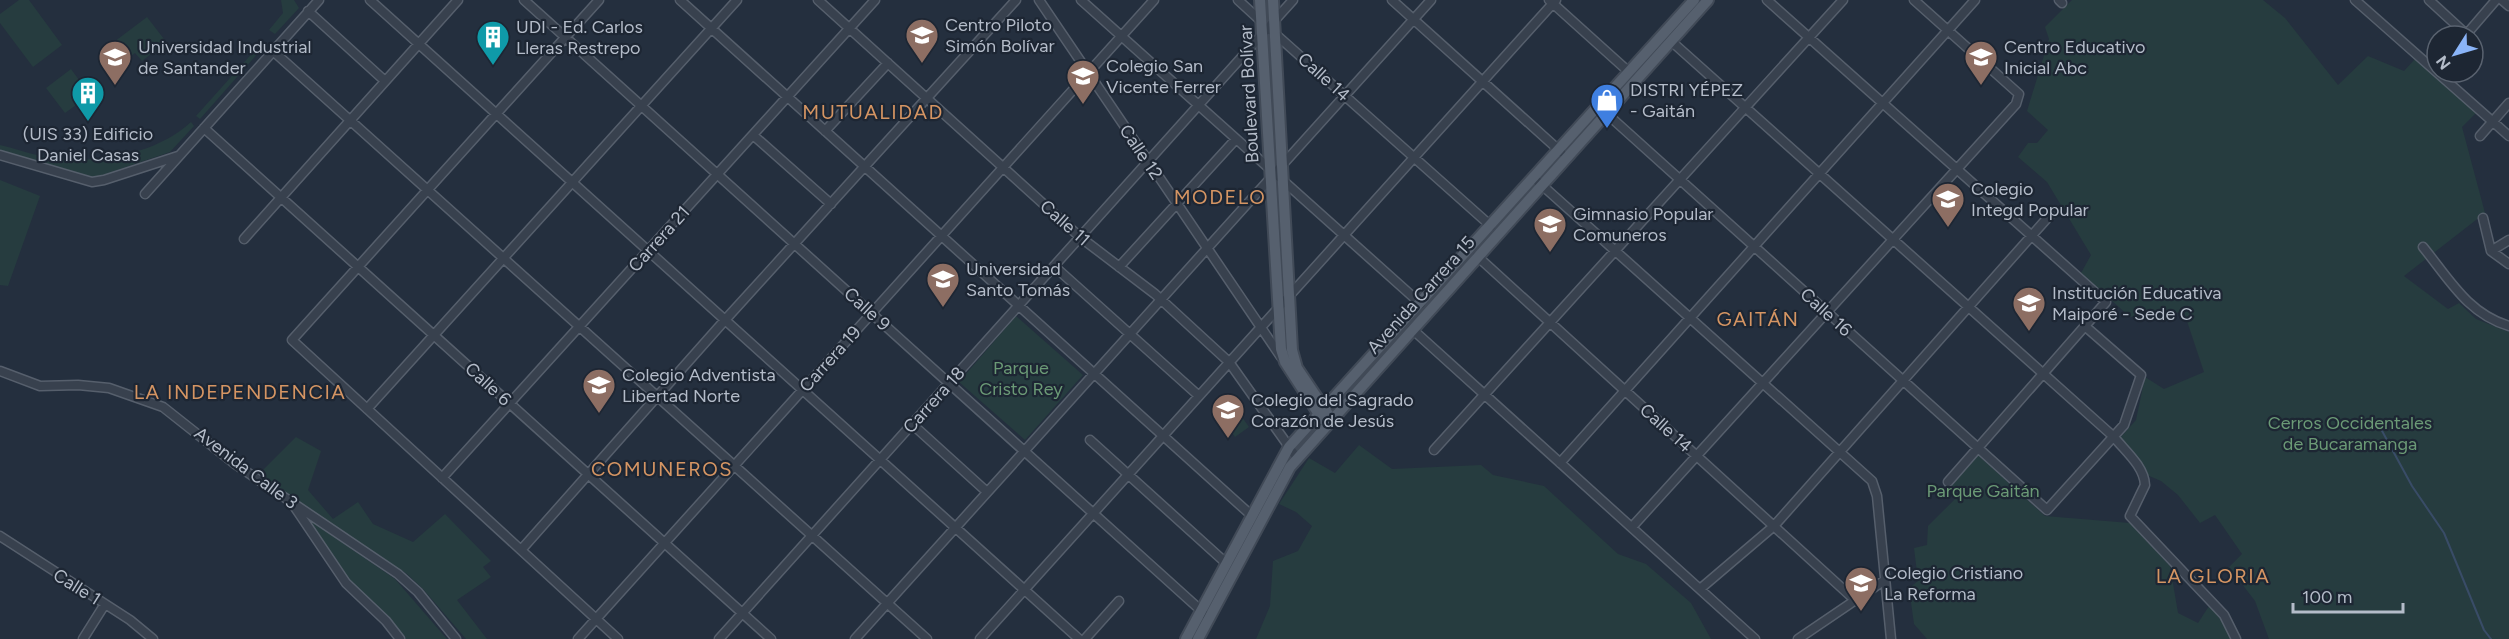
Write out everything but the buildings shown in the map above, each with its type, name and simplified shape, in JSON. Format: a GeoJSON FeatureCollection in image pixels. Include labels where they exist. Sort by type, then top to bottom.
{"type":"FeatureCollection","features":[{"type":"Feature","properties":{"kind":"main road","name":"Boulevard Bolívar"},"geometry":{"type":"LineString","coordinates":[[1260,0],[1268,28],[1276,173],[1280,343],[1285,362],[1322,412]]}},
{"type":"Feature","properties":{"kind":"main road","name":"Boulevard Bolívar"},"geometry":{"type":"LineString","coordinates":[[1268,28],[1273,0]]}},
{"type":"Feature","properties":{"kind":"main road","name":"Avenida Carrera 15"},"geometry":{"type":"LineString","coordinates":[[1186,639],[1205,614],[1276,490],[1297,458],[1477,256],[1629,72],[1694,0]]}},
{"type":"Feature","properties":{"kind":"main road","name":"Avenida Carrera 15"},"geometry":{"type":"LineString","coordinates":[[1563,154],[1606,113],[1708,0]]}},
{"type":"Feature","properties":{"kind":"main road","name":"Boulevard Bolívar"},"geometry":{"type":"LineString","coordinates":[[1276,173],[1293,357],[1322,412]]}},
{"type":"Feature","properties":{"kind":"main road","name":"Avenida Carrera 15"},"geometry":{"type":"LineString","coordinates":[[1198,639],[1205,614],[1226,563],[1289,447],[1491,226],[1538,182]]}},
{"type":"Feature","properties":{"kind":"main road"},"geometry":{"type":"LineString","coordinates":[[1322,412],[1329,422]]}},
{"type":"Feature","properties":{"kind":"street"},"geometry":{"type":"LineString","coordinates":[[145,194],[319,0]]}},
{"type":"Feature","properties":{"kind":"street"},"geometry":{"type":"LineString","coordinates":[[370,0],[1079,639]]}},
{"type":"Feature","properties":{"kind":"street","name":"Calle 9"},"geometry":{"type":"LineString","coordinates":[[524,0],[1205,614]]}},
{"type":"Feature","properties":{"kind":"street"},"geometry":{"type":"LineString","coordinates":[[598,0],[292,340],[618,639]]}},
{"type":"Feature","properties":{"kind":"street"},"geometry":{"type":"LineString","coordinates":[[680,0],[1251,515]]}},
{"type":"Feature","properties":{"kind":"street"},"geometry":{"type":"LineString","coordinates":[[367,409],[737,0]]}},
{"type":"Feature","properties":{"kind":"street","name":"Calle 11"},"geometry":{"type":"LineString","coordinates":[[818,0],[1080,237],[1161,299],[1229,362],[1297,458]]}},
{"type":"Feature","properties":{"kind":"street","name":"Carrera 21"},"geometry":{"type":"LineString","coordinates":[[442,478],[875,0]]}},
{"type":"Feature","properties":{"kind":"street"},"geometry":{"type":"LineString","coordinates":[[521,550],[725,320],[1016,0]]}},
{"type":"Feature","properties":{"kind":"street","name":"Calle 12"},"geometry":{"type":"LineString","coordinates":[[1039,0],[1285,362]]}},
{"type":"Feature","properties":{"kind":"street"},"geometry":{"type":"LineString","coordinates":[[1081,0],[1421,304]]}},
{"type":"Feature","properties":{"kind":"street","name":"Carrera 19"},"geometry":{"type":"LineString","coordinates":[[578,639],[1154,0]]}},
{"type":"Feature","properties":{"kind":"street","name":"Calle 14"},"geometry":{"type":"LineString","coordinates":[[1238,0],[1491,226]]}},
{"type":"Feature","properties":{"kind":"street","name":"Carrera 18"},"geometry":{"type":"LineString","coordinates":[[719,639],[1293,0]]}},
{"type":"Feature","properties":{"kind":"street"},"geometry":{"type":"LineString","coordinates":[[1392,0],[1563,154]]}},
{"type":"Feature","properties":{"kind":"street"},"geometry":{"type":"LineString","coordinates":[[855,639],[1431,0]]}},
{"type":"Feature","properties":{"kind":"street"},"geometry":{"type":"LineString","coordinates":[[1767,0],[2106,302],[1948,482]]}},
{"type":"Feature","properties":{"kind":"street"},"geometry":{"type":"LineString","coordinates":[[1434,450],[1486,396],[1843,0]]}},
{"type":"Feature","properties":{"kind":"street"},"geometry":{"type":"LineString","coordinates":[[1632,527],[2016,104],[2019,94],[1914,0]]}},
{"type":"Feature","properties":{"kind":"street"},"geometry":{"type":"LineString","coordinates":[[1560,463],[1975,0]]}},
{"type":"Feature","properties":{"kind":"street"},"geometry":{"type":"LineString","coordinates":[[2429,0],[2454,24]]}},
{"type":"Feature","properties":{"kind":"street"},"geometry":{"type":"LineString","coordinates":[[2475,24],[2496,0]]}},
{"type":"Feature","properties":{"kind":"street"},"geometry":{"type":"LineString","coordinates":[[2502,0],[2509,6]]}},
{"type":"Feature","properties":{"kind":"street"},"geometry":{"type":"LineString","coordinates":[[244,238],[419,44],[454,1]]}},
{"type":"Feature","properties":{"kind":"street"},"geometry":{"type":"LineString","coordinates":[[980,639],[1552,1],[1629,72]]}},
{"type":"Feature","properties":{"kind":"street"},"geometry":{"type":"LineString","coordinates":[[2361,2],[2425,59]]}},
{"type":"Feature","properties":{"kind":"street"},"geometry":{"type":"LineString","coordinates":[[309,11],[386,81]]}},
{"type":"Feature","properties":{"kind":"street"},"geometry":{"type":"LineString","coordinates":[[1671,41],[2114,437],[2143,474],[2145,485],[2130,516],[2219,609],[2229,622],[2236,639]]}},
{"type":"Feature","properties":{"kind":"street"},"geometry":{"type":"LineString","coordinates":[[273,51],[927,639]]}},
{"type":"Feature","properties":{"kind":"street"},"geometry":{"type":"LineString","coordinates":[[825,131],[888,63]]}},
{"type":"Feature","properties":{"kind":"street"},"geometry":{"type":"LineString","coordinates":[[2452,84],[2509,136]]}},
{"type":"Feature","properties":{"kind":"street"},"geometry":{"type":"LineString","coordinates":[[2480,136],[2509,103]]}},
{"type":"Feature","properties":{"kind":"street","name":"Calle 16"},"geometry":{"type":"LineString","coordinates":[[1606,113],[2047,510],[2114,437]]}},
{"type":"Feature","properties":{"kind":"street","name":"Calle 6"},"geometry":{"type":"LineString","coordinates":[[204,128],[771,639]]}},
{"type":"Feature","properties":{"kind":"street"},"geometry":{"type":"LineString","coordinates":[[753,135],[831,204]]}},
{"type":"Feature","properties":{"kind":"street"},"geometry":{"type":"LineString","coordinates":[[1119,267],[1236,139]]}},
{"type":"Feature","properties":{"kind":"street"},"geometry":{"type":"LineString","coordinates":[[0,155],[98,182],[180,155]]}},
{"type":"Feature","properties":{"kind":"street"},"geometry":{"type":"LineString","coordinates":[[1538,182],[1865,474],[1876,489],[1891,639]]}},
{"type":"Feature","properties":{"kind":"street"},"geometry":{"type":"LineString","coordinates":[[1700,589],[1774,526],[2050,215]]}},
{"type":"Feature","properties":{"kind":"street"},"geometry":{"type":"LineString","coordinates":[[2483,218],[2491,251],[2509,264]]}},
{"type":"Feature","properties":{"kind":"street"},"geometry":{"type":"LineString","coordinates":[[2491,251],[2509,240]]}},
{"type":"Feature","properties":{"kind":"street"},"geometry":{"type":"LineString","coordinates":[[2423,247],[2474,309],[2485,317],[2509,326]]}},
{"type":"Feature","properties":{"kind":"street","name":"Calle 14"},"geometry":{"type":"LineString","coordinates":[[1477,256],[1855,600]]}},
{"type":"Feature","properties":{"kind":"street"},"geometry":{"type":"LineString","coordinates":[[1054,266],[1199,396]]}},
{"type":"Feature","properties":{"kind":"street"},"geometry":{"type":"LineString","coordinates":[[2086,327],[2141,375],[2127,419],[2114,437]]}},
{"type":"Feature","properties":{"kind":"street"},"geometry":{"type":"LineString","coordinates":[[1412,329],[1755,639]]}},
{"type":"Feature","properties":{"kind":"street","name":"Avenida Calle 3"},"geometry":{"type":"LineString","coordinates":[[0,371],[33,385],[94,385],[154,402],[184,422],[235,464],[403,579],[418,592],[456,639]]}},
{"type":"Feature","properties":{"kind":"street"},"geometry":{"type":"LineString","coordinates":[[912,424],[987,492]]}},
{"type":"Feature","properties":{"kind":"street"},"geometry":{"type":"LineString","coordinates":[[1090,440],[1226,563]]}},
{"type":"Feature","properties":{"kind":"street"},"geometry":{"type":"LineString","coordinates":[[292,503],[346,583],[386,621],[400,639]]}},
{"type":"Feature","properties":{"kind":"street","name":"Calle 1"},"geometry":{"type":"LineString","coordinates":[[0,536],[105,604],[153,639]]}},
{"type":"Feature","properties":{"kind":"street"},"geometry":{"type":"LineString","coordinates":[[1798,639],[1885,580]]}},
{"type":"Feature","properties":{"kind":"street"},"geometry":{"type":"LineString","coordinates":[[1084,639],[1119,601]]}},
{"type":"Feature","properties":{"kind":"street"},"geometry":{"type":"LineString","coordinates":[[83,639],[105,604]]}},
{"type":"Feature","properties":{"kind":"green space"},"geometry":{"type":"Polygon","coordinates":[[[19,0],[29,0],[62,45],[33,67],[0,23],[0,14],[19,0]]]}},
{"type":"Feature","properties":{"kind":"green space"},"geometry":{"type":"Polygon","coordinates":[[[281,0],[294,0],[299,8],[275,34],[269,30],[283,13],[281,0]]]}},
{"type":"Feature","properties":{"kind":"green space","name":"Cerros Occidentales de Bucaramanga"},"geometry":{"type":"Polygon","coordinates":[[[2072,0],[2263,0],[2285,18],[2338,85],[2368,56],[2404,71],[2415,59],[2425,68],[2425,84],[2443,84],[2476,113],[2462,127],[2485,213],[2404,276],[2448,309],[2459,303],[2476,319],[2509,332],[2509,639],[2269,639],[2255,601],[2229,567],[2242,554],[2215,515],[2200,523],[2178,495],[2161,481],[2147,475],[2138,458],[2120,438],[2136,420],[2145,377],[2164,389],[2204,372],[2184,312],[2130,317],[2081,273],[2091,255],[2047,182],[2018,157],[2028,143],[2037,143],[2048,130],[2027,111],[2049,39],[2045,27],[2072,0]]]}},
{"type":"Feature","properties":{"kind":"green space"},"geometry":{"type":"Polygon","coordinates":[[[147,17],[164,39],[161,42],[165,48],[158,53],[155,51],[142,61],[135,53],[115,68],[102,51],[147,17]]]}},
{"type":"Feature","properties":{"kind":"green space"},"geometry":{"type":"Polygon","coordinates":[[[256,49],[259,52],[200,119],[196,116],[256,49]]]}},
{"type":"Feature","properties":{"kind":"green space"},"geometry":{"type":"Polygon","coordinates":[[[71,69],[90,95],[65,113],[46,88],[71,69]]]}},
{"type":"Feature","properties":{"kind":"green space"},"geometry":{"type":"Polygon","coordinates":[[[191,122],[194,126],[170,152],[91,179],[0,152],[0,145],[60,159],[120,156],[158,143],[176,134],[191,122]]]}},
{"type":"Feature","properties":{"kind":"green space"},"geometry":{"type":"Polygon","coordinates":[[[0,180],[40,196],[8,286],[0,285],[0,180]]]}},
{"type":"Feature","properties":{"kind":"green space","name":"Parque Cristo Rey"},"geometry":{"type":"Polygon","coordinates":[[[1016,316],[1083,375],[1025,440],[959,382],[1016,316]]]}},
{"type":"Feature","properties":{"kind":"green space"},"geometry":{"type":"Polygon","coordinates":[[[1228,397],[1249,427],[1235,437],[1214,407],[1228,397]]]}},
{"type":"Feature","properties":{"kind":"green space"},"geometry":{"type":"Polygon","coordinates":[[[296,437],[321,451],[308,490],[333,519],[358,502],[373,524],[413,542],[445,514],[491,561],[483,567],[491,577],[457,600],[487,639],[466,639],[407,574],[258,475],[296,437]]]}},
{"type":"Feature","properties":{"kind":"green space"},"geometry":{"type":"Polygon","coordinates":[[[1359,445],[1392,469],[1481,465],[1493,475],[1544,486],[1618,554],[1646,564],[1691,603],[1711,639],[1256,639],[1270,606],[1273,561],[1298,551],[1312,526],[1296,512],[1279,504],[1309,458],[1335,473],[1359,445]]]}},
{"type":"Feature","properties":{"kind":"green space","name":"Parque Gaitán"},"geometry":{"type":"Polygon","coordinates":[[[1978,455],[2045,516],[2130,523],[2170,566],[2178,613],[2198,623],[2209,606],[2226,623],[2233,639],[1927,639],[1914,624],[1909,588],[1918,581],[1914,548],[1927,545],[1928,526],[1956,498],[1947,489],[1978,455]]]}},
{"type":"Feature","properties":{"kind":"green space"},"geometry":{"type":"Polygon","coordinates":[[[302,515],[395,579],[447,639],[405,639],[393,623],[350,582],[302,515]]]}},
{"type":"Feature","properties":{"kind":"waterway"},"geometry":{"type":"LineString","coordinates":[[2381,429],[2412,486],[2444,533],[2484,630],[2491,639]]}},
{"type":"Feature","properties":{"kind":"place","name":"Centro Piloto Simón Bolívar"},"geometry":{"type":"Point","coordinates":[922,64]}},
{"type":"Feature","properties":{"kind":"place","name":"UDI - Ed. Carlos Lleras Restrepo"},"geometry":{"type":"Point","coordinates":[493,66]}},
{"type":"Feature","properties":{"kind":"place","name":"Universidad Industrial de Santander"},"geometry":{"type":"Point","coordinates":[115,86]}},
{"type":"Feature","properties":{"kind":"place","name":"Centro Educativo Inicial Abc"},"geometry":{"type":"Point","coordinates":[1981,86]}},
{"type":"Feature","properties":{"kind":"place","name":"Colegio San Vicente Ferrer"},"geometry":{"type":"Point","coordinates":[1083,105]}},
{"type":"Feature","properties":{"kind":"place","name":"(UIS 33) Edificio Daniel Casas"},"geometry":{"type":"Point","coordinates":[88,122]}},
{"type":"Feature","properties":{"kind":"place","name":"DISTRI YÉPEZ - Gaitán"},"geometry":{"type":"Point","coordinates":[1607,129]}},
{"type":"Feature","properties":{"kind":"place","name":"Colegio Integd Popular"},"geometry":{"type":"Point","coordinates":[1948,228]}},
{"type":"Feature","properties":{"kind":"place","name":"Gimnasio Popular Comuneros"},"geometry":{"type":"Point","coordinates":[1550,253]}},
{"type":"Feature","properties":{"kind":"place","name":"Universidad Santo Tomás"},"geometry":{"type":"Point","coordinates":[943,308]}},
{"type":"Feature","properties":{"kind":"place","name":"Institución Educativa Maiporé - Sede C"},"geometry":{"type":"Point","coordinates":[2029,332]}},
{"type":"Feature","properties":{"kind":"place","name":"Colegio Adventista Libertad Norte"},"geometry":{"type":"Point","coordinates":[599,414]}},
{"type":"Feature","properties":{"kind":"place","name":"Colegio del Sagrado Corazón de Jesús"},"geometry":{"type":"Point","coordinates":[1228,439]}},
{"type":"Feature","properties":{"kind":"place","name":"Colegio Cristiano La Reforma"},"geometry":{"type":"Point","coordinates":[1861,612]}},
{"type":"Feature","properties":{"kind":"district","name":"MUTUALIDAD"},"geometry":{"type":"Point","coordinates":[873,112]}},
{"type":"Feature","properties":{"kind":"district","name":"MODELO"},"geometry":{"type":"Point","coordinates":[1220,197]}},
{"type":"Feature","properties":{"kind":"district","name":"GAITÁN"},"geometry":{"type":"Point","coordinates":[1758,319]}},
{"type":"Feature","properties":{"kind":"district","name":"LA INDEPENDENCIA"},"geometry":{"type":"Point","coordinates":[240,392]}},
{"type":"Feature","properties":{"kind":"district","name":"COMUNEROS"},"geometry":{"type":"Point","coordinates":[662,469]}},
{"type":"Feature","properties":{"kind":"district","name":"LA GLORIA"},"geometry":{"type":"Point","coordinates":[2213,576]}}]}
